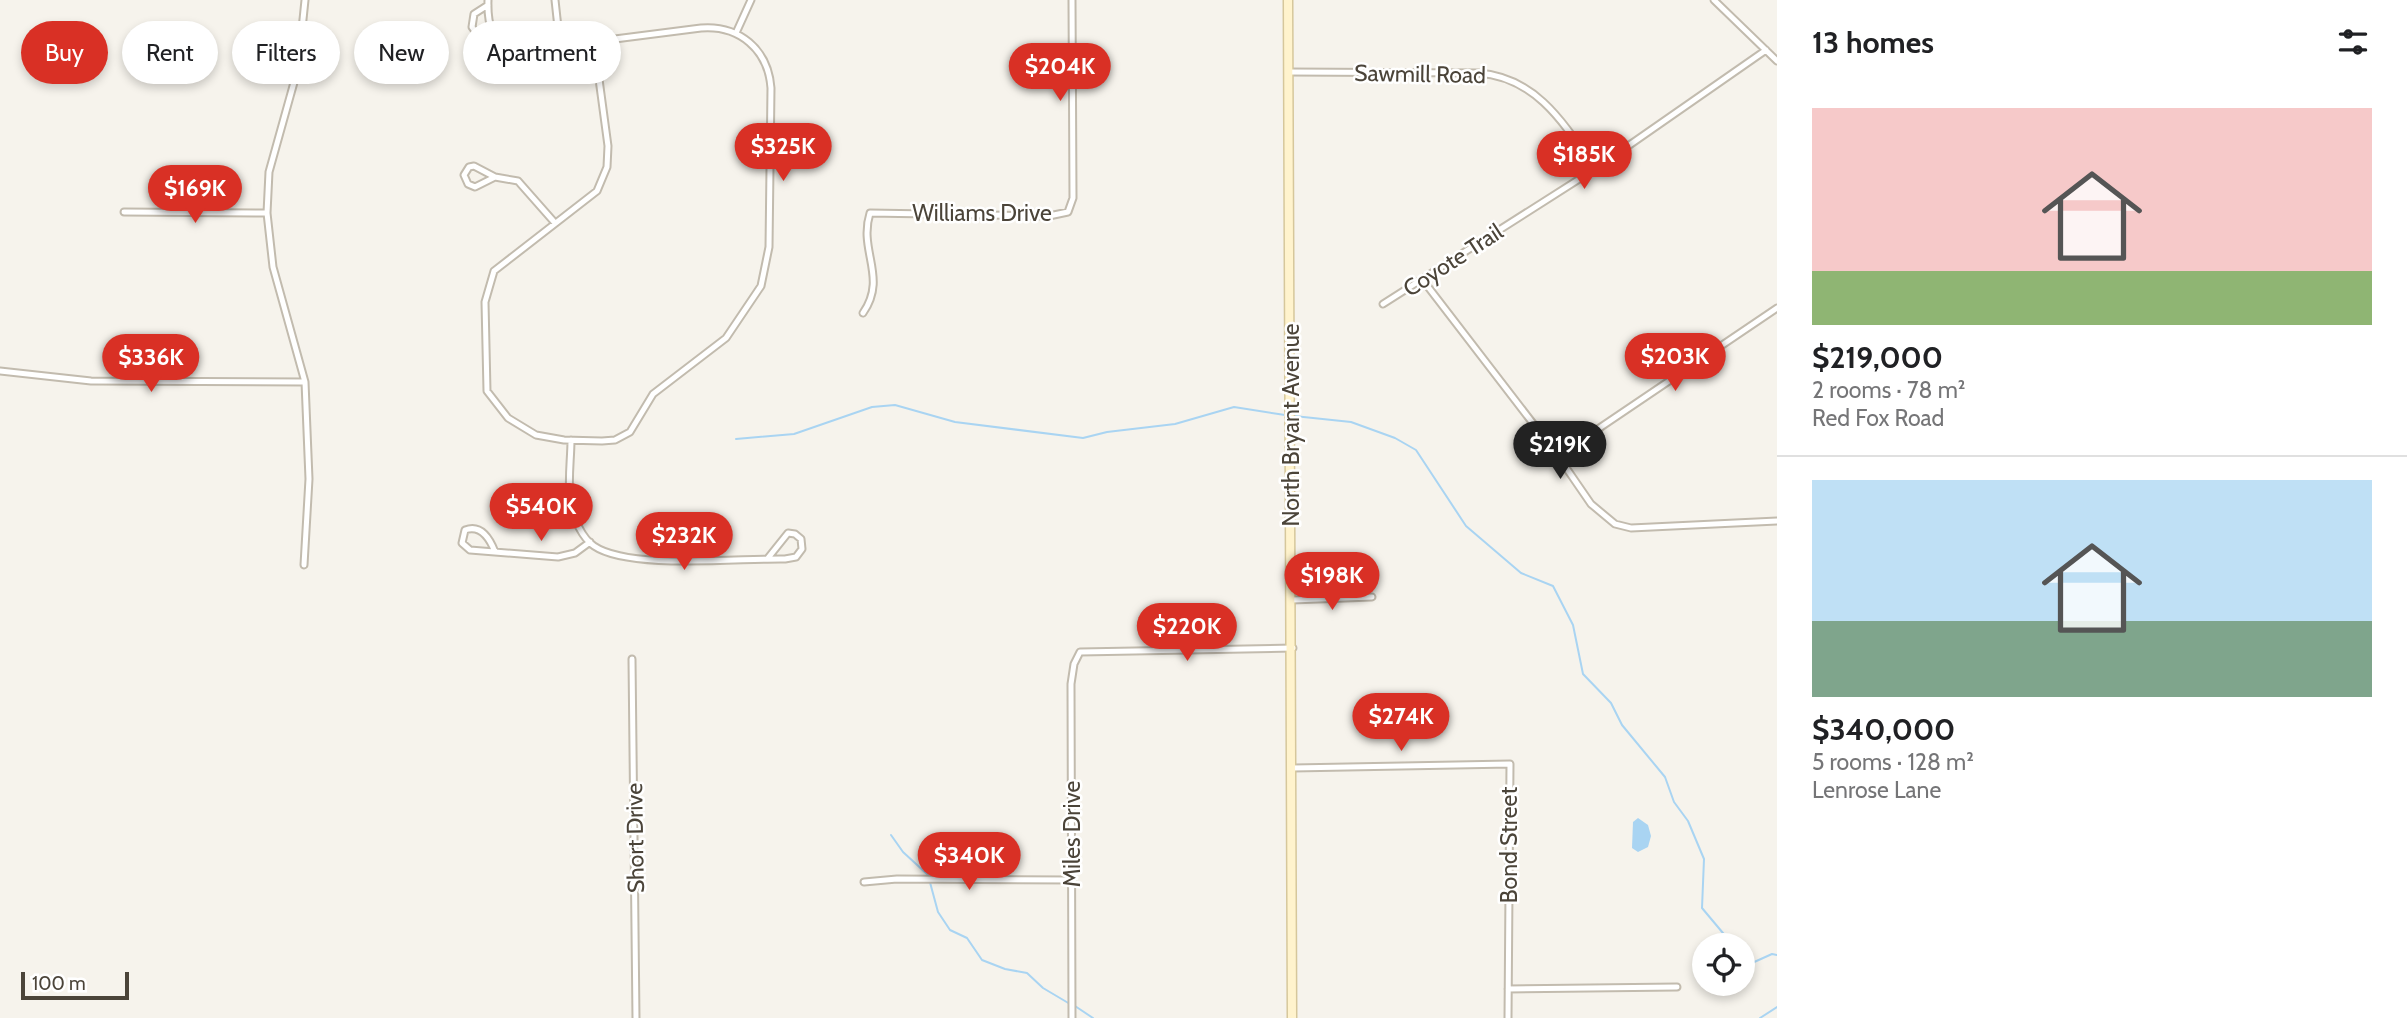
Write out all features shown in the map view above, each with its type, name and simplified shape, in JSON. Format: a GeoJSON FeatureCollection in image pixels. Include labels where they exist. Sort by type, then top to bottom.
{"type":"FeatureCollection","features":[{"type":"Feature","properties":{"kind":"street"},"geometry":{"type":"LineString","coordinates":[[304,565],[309,479],[305,382],[273,267],[267,213],[268,173],[298,68],[305,0]]}},
{"type":"Feature","properties":{"kind":"street"},"geometry":{"type":"LineString","coordinates":[[555,0],[558,21]]}},
{"type":"Feature","properties":{"kind":"street"},"geometry":{"type":"LineString","coordinates":[[736,33],[751,0]]}},
{"type":"Feature","properties":{"kind":"street","name":"Williams Drive"},"geometry":{"type":"LineString","coordinates":[[863,313],[869,305],[874,286],[865,229],[870,213],[1049,216],[1068,212],[1073,198],[1072,0]]}},
{"type":"Feature","properties":{"kind":"street","name":"North Bryant Avenue"},"geometry":{"type":"LineString","coordinates":[[1288,0],[1293,648],[1292,1018]]}},
{"type":"Feature","properties":{"kind":"street"},"geometry":{"type":"LineString","coordinates":[[1714,0],[1777,61]]}},
{"type":"Feature","properties":{"kind":"street"},"geometry":{"type":"LineString","coordinates":[[488,3],[488,21]]}},
{"type":"Feature","properties":{"kind":"street"},"geometry":{"type":"LineString","coordinates":[[472,21],[474,14],[488,3]]}},
{"type":"Feature","properties":{"kind":"street"},"geometry":{"type":"LineString","coordinates":[[600,84],[608,146],[607,167],[597,191],[505,260],[494,271],[485,302],[486,391],[508,418],[536,436],[571,440],[615,440],[630,432],[653,394],[726,338],[761,286],[769,247],[770,80],[760,52],[736,33],[711,27],[621,39]]}},
{"type":"Feature","properties":{"kind":"street","name":"Coyote Trail"},"geometry":{"type":"LineString","coordinates":[[1384,304],[1595,169],[1766,50]]}},
{"type":"Feature","properties":{"kind":"street","name":"Sawmill Road"},"geometry":{"type":"LineString","coordinates":[[1288,72],[1478,73],[1508,79],[1536,95],[1559,115],[1595,169]]}},
{"type":"Feature","properties":{"kind":"street"},"geometry":{"type":"LineString","coordinates":[[495,177],[475,187],[468,184],[464,175],[468,167],[474,166],[495,177],[518,181],[555,223]]}},
{"type":"Feature","properties":{"kind":"street"},"geometry":{"type":"LineString","coordinates":[[124,212],[267,213]]}},
{"type":"Feature","properties":{"kind":"street"},"geometry":{"type":"LineString","coordinates":[[1422,279],[1558,456],[1591,504],[1615,524],[1631,528],[1777,521]]}},
{"type":"Feature","properties":{"kind":"street"},"geometry":{"type":"LineString","coordinates":[[1558,456],[1777,308]]}},
{"type":"Feature","properties":{"kind":"street"},"geometry":{"type":"LineString","coordinates":[[0,371],[91,381],[305,382]]}},
{"type":"Feature","properties":{"kind":"street"},"geometry":{"type":"LineString","coordinates":[[571,440],[571,503],[584,536],[610,554],[640,560],[768,558],[796,557],[802,548],[800,539],[795,534],[788,534],[768,558]]}},
{"type":"Feature","properties":{"kind":"street"},"geometry":{"type":"LineString","coordinates":[[495,552],[482,531],[476,528],[465,530],[461,536],[465,548],[495,552],[558,557],[575,553],[590,542]]}},
{"type":"Feature","properties":{"kind":"street"},"geometry":{"type":"LineString","coordinates":[[1292,600],[1372,597]]}},
{"type":"Feature","properties":{"kind":"street","name":"Miles Drive"},"geometry":{"type":"LineString","coordinates":[[1072,1018],[1071,684],[1074,664],[1080,652],[1293,648]]}},
{"type":"Feature","properties":{"kind":"street","name":"Short Drive"},"geometry":{"type":"LineString","coordinates":[[632,659],[636,1018]]}},
{"type":"Feature","properties":{"kind":"street","name":"Bond Street"},"geometry":{"type":"LineString","coordinates":[[1293,768],[1510,764],[1507,1018]]}},
{"type":"Feature","properties":{"kind":"street"},"geometry":{"type":"LineString","coordinates":[[864,882],[897,879],[1072,880]]}},
{"type":"Feature","properties":{"kind":"street"},"geometry":{"type":"LineString","coordinates":[[1508,989],[1677,987]]}},
{"type":"Feature","properties":{"kind":"water"},"geometry":{"type":"Polygon","coordinates":[[[1638,818],[1648,825],[1651,836],[1648,847],[1638,852],[1632,848],[1633,822],[1638,818]]]}},
{"type":"Feature","properties":{"kind":"waterway"},"geometry":{"type":"LineString","coordinates":[[736,439],[794,434],[872,407],[895,405],[955,422],[1083,438],[1107,432],[1175,424],[1234,407],[1285,415]]}},
{"type":"Feature","properties":{"kind":"waterway"},"geometry":{"type":"LineString","coordinates":[[1294,416],[1351,422],[1395,438],[1416,450],[1466,526],[1521,573],[1553,586],[1573,625],[1583,674],[1611,703],[1622,725],[1665,777],[1674,802],[1688,821],[1704,859],[1702,908],[1723,933]]}},
{"type":"Feature","properties":{"kind":"waterway"},"geometry":{"type":"LineString","coordinates":[[891,835],[903,852],[928,875],[938,912],[950,930],[967,938],[982,960],[1005,969],[1027,973],[1043,988],[1070,1004]]}},
{"type":"Feature","properties":{"kind":"waterway"},"geometry":{"type":"LineString","coordinates":[[1755,962],[1772,954],[1777,955]]}},
{"type":"Feature","properties":{"kind":"waterway"},"geometry":{"type":"LineString","coordinates":[[1075,1006],[1093,1018]]}},
{"type":"Feature","properties":{"kind":"waterway"},"geometry":{"type":"LineString","coordinates":[[1760,1018],[1777,1007]]}}]}
